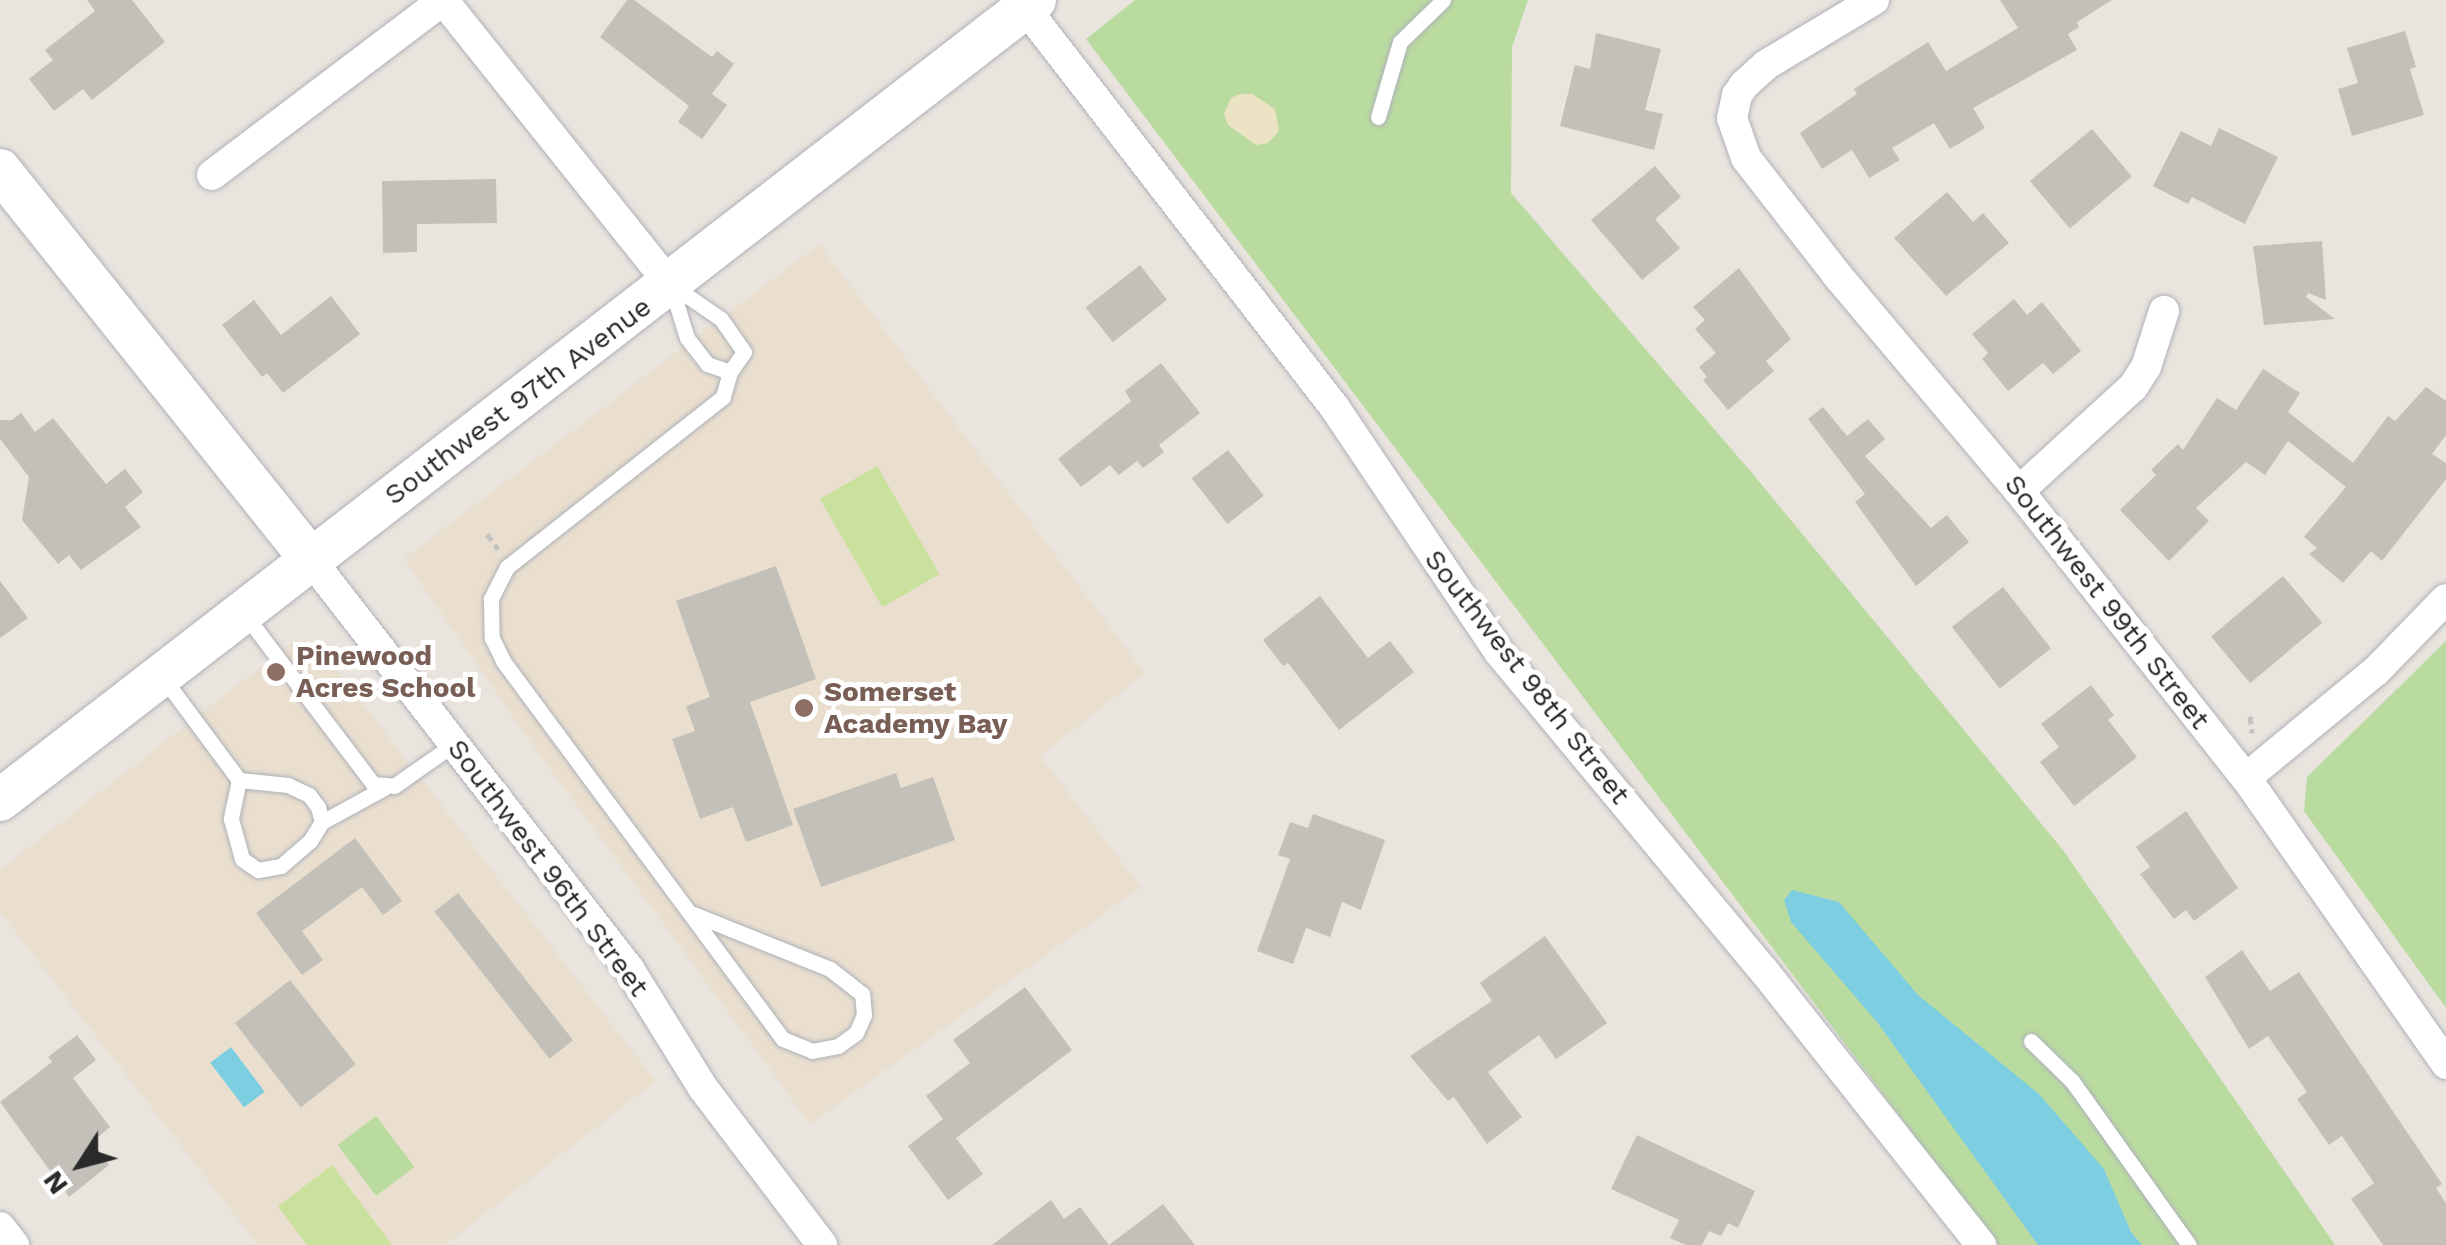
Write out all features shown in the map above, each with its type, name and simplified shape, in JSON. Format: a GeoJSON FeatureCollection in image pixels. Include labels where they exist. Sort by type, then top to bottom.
{"type":"FeatureCollection","features":[{"type":"Feature","properties":{"kind":"street"},"geometry":{"type":"LineString","coordinates":[[212,175],[443,0],[670,284]]}},
{"type":"Feature","properties":{"kind":"street","name":"Southwest 99th Street"},"geometry":{"type":"LineString","coordinates":[[1874,0],[1766,65],[1744,85],[1737,95],[1732,118],[1746,158],[1837,275],[2019,491],[2246,778],[2446,1064]]}},
{"type":"Feature","properties":{"kind":"street","name":"Southwest 97th Avenue"},"geometry":{"type":"LineString","coordinates":[[0,800],[670,284],[1026,3]]}},
{"type":"Feature","properties":{"kind":"street","name":"Southwest 98th Street"},"geometry":{"type":"LineString","coordinates":[[1026,3],[1334,408],[1499,652],[1764,971],[1981,1245]]}},
{"type":"Feature","properties":{"kind":"street","name":"Southwest 96th Street"},"geometry":{"type":"LineString","coordinates":[[0,170],[311,560],[629,969],[703,1088],[822,1245]]}},
{"type":"Feature","properties":{"kind":"street"},"geometry":{"type":"LineString","coordinates":[[2019,491],[2126,395],[2146,367],[2164,311]]}},
{"type":"Feature","properties":{"kind":"street"},"geometry":{"type":"LineString","coordinates":[[2246,778],[2376,671],[2446,599]]}},
{"type":"Feature","properties":{"kind":"street"},"geometry":{"type":"LineString","coordinates":[[0,1227],[14,1245]]}},
{"type":"Feature","properties":{"kind":"lane"},"geometry":{"type":"LineString","coordinates":[[1378,117],[1400,42],[1443,0]]}},
{"type":"Feature","properties":{"kind":"lane"},"geometry":{"type":"LineString","coordinates":[[670,284],[687,338],[706,364],[730,372]]}},
{"type":"Feature","properties":{"kind":"lane"},"geometry":{"type":"LineString","coordinates":[[670,284],[720,320],[744,352],[730,372],[728,387],[715,405],[507,567],[495,586],[489,614],[498,654],[783,1038],[812,1052],[838,1046],[856,1033],[864,1014],[862,994],[830,968],[692,914]]}},
{"type":"Feature","properties":{"kind":"lane"},"geometry":{"type":"LineString","coordinates":[[244,612],[372,784],[389,787]]}},
{"type":"Feature","properties":{"kind":"lane"},"geometry":{"type":"LineString","coordinates":[[162,676],[240,780],[232,833],[250,868],[266,870],[292,859],[322,822],[389,787],[454,744]]}},
{"type":"Feature","properties":{"kind":"lane"},"geometry":{"type":"LineString","coordinates":[[240,780],[288,786],[309,795],[322,822]]}},
{"type":"Feature","properties":{"kind":"lane"},"geometry":{"type":"LineString","coordinates":[[2031,1041],[2072,1081],[2189,1245]]}},
{"type":"Feature","properties":{"kind":"path"},"geometry":{"type":"LineString","coordinates":[[487,534],[500,551]]}},
{"type":"Feature","properties":{"kind":"path"},"geometry":{"type":"LineString","coordinates":[[2250,716],[2252,733]]}},
{"type":"Feature","properties":{"kind":"shaded area","name":"Somerset Academy Bay"},"geometry":{"type":"Polygon","coordinates":[[[819,244],[1145,673],[1040,756],[1141,887],[810,1124],[531,743],[404,559],[819,244]]]}},
{"type":"Feature","properties":{"kind":"shaded area"},"geometry":{"type":"Polygon","coordinates":[[[294,641],[321,650],[656,1081],[445,1245],[258,1245],[0,912],[0,870],[294,641]]]}},
{"type":"Feature","properties":{"kind":"green space"},"geometry":{"type":"Polygon","coordinates":[[[1135,0],[1528,0],[1512,47],[1511,193],[1752,473],[2063,850],[2335,1245],[1997,1245],[1086,39],[1135,0]]]}},
{"type":"Feature","properties":{"kind":"green space"},"geometry":{"type":"Polygon","coordinates":[[[877,466],[940,574],[882,607],[820,499],[877,466]]]}},
{"type":"Feature","properties":{"kind":"green space"},"geometry":{"type":"Polygon","coordinates":[[[2446,641],[2446,1008],[2304,811],[2307,777],[2446,641]]]}},
{"type":"Feature","properties":{"kind":"green space"},"geometry":{"type":"Polygon","coordinates":[[[376,1116],[415,1167],[376,1196],[338,1145],[376,1116]]]}},
{"type":"Feature","properties":{"kind":"green space"},"geometry":{"type":"Polygon","coordinates":[[[332,1165],[392,1245],[307,1245],[278,1206],[332,1165]]]}},
{"type":"Feature","properties":{"kind":"sand"},"geometry":{"type":"Polygon","coordinates":[[[1252,94],[1275,109],[1279,131],[1268,143],[1256,145],[1228,125],[1224,114],[1231,98],[1252,94]]]}},
{"type":"Feature","properties":{"kind":"water"},"geometry":{"type":"Polygon","coordinates":[[[1792,890],[1839,902],[1918,995],[2039,1094],[2104,1169],[2131,1232],[2142,1245],[2038,1245],[1877,1022],[1791,922],[1784,900],[1792,890]]]}},
{"type":"Feature","properties":{"kind":"water"},"geometry":{"type":"Polygon","coordinates":[[[231,1047],[265,1092],[244,1107],[210,1063],[231,1047]]]}},
{"type":"Feature","properties":{"kind":"building"},"geometry":{"type":"Polygon","coordinates":[[[87,0],[132,0],[165,42],[92,100],[83,89],[54,111],[29,79],[53,60],[45,50],[95,11],[87,0]]]}},
{"type":"Feature","properties":{"kind":"building"},"geometry":{"type":"Polygon","coordinates":[[[627,0],[634,0],[712,57],[717,51],[734,64],[712,94],[727,105],[702,139],[678,122],[689,106],[600,37],[627,0]]]}},
{"type":"Feature","properties":{"kind":"building"},"geometry":{"type":"Polygon","coordinates":[[[2000,0],[2112,0],[2077,22],[2079,27],[2068,34],[2077,50],[1973,108],[1985,128],[1950,149],[1934,123],[1892,148],[1900,160],[1869,178],[1852,150],[1822,169],[1800,133],[1857,94],[1854,89],[1928,42],[1946,71],[2018,28],[2000,0]]]}},
{"type":"Feature","properties":{"kind":"building"},"geometry":{"type":"Polygon","coordinates":[[[2405,31],[2416,67],[2410,69],[2424,115],[2352,136],[2338,89],[2358,83],[2347,48],[2405,31]]]}},
{"type":"Feature","properties":{"kind":"building"},"geometry":{"type":"Polygon","coordinates":[[[1596,33],[1661,49],[1645,110],[1663,114],[1654,150],[1560,126],[1575,65],[1590,69],[1596,33]]]}},
{"type":"Feature","properties":{"kind":"building"},"geometry":{"type":"Polygon","coordinates":[[[2219,128],[2278,157],[2245,224],[2192,197],[2188,204],[2153,186],[2181,131],[2211,146],[2219,128]]]}},
{"type":"Feature","properties":{"kind":"building"},"geometry":{"type":"Polygon","coordinates":[[[2092,129],[2132,176],[2070,229],[2030,181],[2092,129]]]}},
{"type":"Feature","properties":{"kind":"building"},"geometry":{"type":"Polygon","coordinates":[[[1655,166],[1681,197],[1655,219],[1680,248],[1642,280],[1591,220],[1655,166]]]}},
{"type":"Feature","properties":{"kind":"building"},"geometry":{"type":"Polygon","coordinates":[[[496,179],[497,223],[417,224],[417,252],[383,253],[382,181],[496,179]]]}},
{"type":"Feature","properties":{"kind":"building"},"geometry":{"type":"Polygon","coordinates":[[[1947,192],[1973,222],[1983,213],[2009,243],[1946,296],[1894,238],[1947,192]]]}},
{"type":"Feature","properties":{"kind":"building"},"geometry":{"type":"Polygon","coordinates":[[[2322,241],[2326,300],[2308,293],[2306,297],[2335,319],[2264,325],[2253,246],[2322,241]]]}},
{"type":"Feature","properties":{"kind":"building"},"geometry":{"type":"Polygon","coordinates":[[[1140,265],[1167,300],[1113,342],[1086,307],[1140,265]]]}},
{"type":"Feature","properties":{"kind":"building"},"geometry":{"type":"Polygon","coordinates":[[[1739,268],[1791,339],[1766,361],[1774,371],[1728,410],[1703,380],[1707,377],[1699,367],[1716,353],[1695,329],[1705,320],[1693,307],[1739,268]]]}},
{"type":"Feature","properties":{"kind":"building"},"geometry":{"type":"Polygon","coordinates":[[[331,296],[360,334],[283,393],[267,373],[262,377],[222,325],[254,300],[281,335],[331,296]]]}},
{"type":"Feature","properties":{"kind":"building"},"geometry":{"type":"Polygon","coordinates":[[[2014,299],[2027,315],[2042,302],[2081,351],[2053,374],[2043,363],[2008,391],[1982,359],[1988,353],[1972,334],[2014,299]]]}},
{"type":"Feature","properties":{"kind":"building"},"geometry":{"type":"Polygon","coordinates":[[[1161,363],[1200,413],[1159,445],[1164,452],[1143,468],[1137,461],[1119,475],[1110,465],[1081,487],[1058,459],[1131,401],[1125,391],[1161,363]]]}},
{"type":"Feature","properties":{"kind":"building"},"geometry":{"type":"Polygon","coordinates":[[[2263,369],[2300,393],[2288,412],[2353,463],[2388,416],[2395,421],[2426,387],[2446,401],[2446,435],[2432,454],[2446,463],[2446,479],[2382,561],[2371,551],[2343,583],[2309,554],[2317,548],[2304,537],[2346,487],[2288,441],[2265,475],[2246,462],[2196,508],[2209,521],[2169,561],[2120,510],[2156,475],[2151,470],[2178,444],[2183,450],[2217,398],[2236,410],[2263,369]]]}},
{"type":"Feature","properties":{"kind":"building"},"geometry":{"type":"Polygon","coordinates":[[[1823,407],[1847,436],[1868,419],[1885,439],[1865,456],[1931,528],[1947,515],[1969,542],[1916,586],[1855,502],[1865,494],[1808,419],[1823,407]]]}},
{"type":"Feature","properties":{"kind":"building"},"geometry":{"type":"Polygon","coordinates":[[[21,413],[35,432],[53,418],[106,484],[125,469],[143,492],[125,507],[141,527],[81,570],[69,555],[58,564],[22,520],[29,477],[0,439],[0,420],[12,420],[21,413]]]}},
{"type":"Feature","properties":{"kind":"building"},"geometry":{"type":"Polygon","coordinates":[[[1228,450],[1264,496],[1227,524],[1192,478],[1228,450]]]}},
{"type":"Feature","properties":{"kind":"building"},"geometry":{"type":"Polygon","coordinates":[[[776,566],[816,679],[750,702],[793,825],[746,842],[733,807],[700,819],[672,739],[695,731],[686,706],[710,697],[676,601],[776,566]]]}},
{"type":"Feature","properties":{"kind":"building"},"geometry":{"type":"Polygon","coordinates":[[[2283,576],[2322,623],[2250,683],[2211,636],[2283,576]]]}},
{"type":"Feature","properties":{"kind":"building"},"geometry":{"type":"Polygon","coordinates":[[[0,581],[28,618],[0,638],[0,581]]]}},
{"type":"Feature","properties":{"kind":"building"},"geometry":{"type":"Polygon","coordinates":[[[2003,587],[2051,648],[2000,688],[1952,627],[2003,587]]]}},
{"type":"Feature","properties":{"kind":"building"},"geometry":{"type":"Polygon","coordinates":[[[1320,596],[1368,658],[1390,641],[1414,672],[1339,730],[1288,663],[1283,666],[1263,640],[1320,596]]]}},
{"type":"Feature","properties":{"kind":"building"},"geometry":{"type":"Polygon","coordinates":[[[2091,685],[2114,715],[2108,720],[2137,757],[2074,806],[2040,762],[2059,747],[2041,724],[2091,685]]]}},
{"type":"Feature","properties":{"kind":"building"},"geometry":{"type":"Polygon","coordinates":[[[896,773],[901,788],[933,777],[955,840],[821,887],[793,809],[896,773]]]}},
{"type":"Feature","properties":{"kind":"building"},"geometry":{"type":"Polygon","coordinates":[[[2186,811],[2238,888],[2194,921],[2186,910],[2174,919],[2140,874],[2150,867],[2136,847],[2186,811]]]}},
{"type":"Feature","properties":{"kind":"building"},"geometry":{"type":"Polygon","coordinates":[[[1313,814],[1385,840],[1361,910],[1342,902],[1330,937],[1306,928],[1293,964],[1257,951],[1290,859],[1278,855],[1290,822],[1308,828],[1313,814]]]}},
{"type":"Feature","properties":{"kind":"building"},"geometry":{"type":"Polygon","coordinates":[[[355,838],[402,901],[383,915],[362,887],[302,931],[323,960],[302,975],[256,913],[355,838]]]}},
{"type":"Feature","properties":{"kind":"building"},"geometry":{"type":"Polygon","coordinates":[[[458,893],[573,1040],[549,1059],[434,911],[458,893]]]}},
{"type":"Feature","properties":{"kind":"building"},"geometry":{"type":"Polygon","coordinates":[[[1545,936],[1607,1023],[1556,1059],[1539,1035],[1488,1072],[1522,1117],[1487,1144],[1454,1097],[1448,1101],[1410,1056],[1492,1001],[1480,983],[1545,936]]]}},
{"type":"Feature","properties":{"kind":"building"},"geometry":{"type":"Polygon","coordinates":[[[2242,950],[2270,991],[2299,972],[2442,1184],[2436,1188],[2446,1203],[2446,1245],[2383,1245],[2351,1199],[2374,1183],[2342,1136],[2329,1145],[2297,1099],[2307,1092],[2268,1036],[2249,1049],[2205,977],[2242,950]]]}},
{"type":"Feature","properties":{"kind":"building"},"geometry":{"type":"Polygon","coordinates":[[[290,980],[356,1064],[301,1107],[235,1023],[290,980]]]}},
{"type":"Feature","properties":{"kind":"building"},"geometry":{"type":"Polygon","coordinates":[[[1025,987],[1072,1050],[956,1138],[983,1174],[948,1200],[908,1146],[943,1119],[926,1096],[970,1063],[953,1040],[1025,987]]]}},
{"type":"Feature","properties":{"kind":"building"},"geometry":{"type":"Polygon","coordinates":[[[77,1035],[96,1060],[73,1078],[110,1127],[92,1142],[109,1165],[69,1197],[0,1102],[52,1062],[48,1057],[77,1035]]]}},
{"type":"Feature","properties":{"kind":"building"},"geometry":{"type":"Polygon","coordinates":[[[1637,1135],[1755,1191],[1738,1228],[1728,1223],[1721,1236],[1709,1231],[1702,1245],[1686,1245],[1670,1238],[1679,1220],[1611,1189],[1637,1135]]]}},
{"type":"Feature","properties":{"kind":"building"},"geometry":{"type":"Polygon","coordinates":[[[1051,1200],[1064,1219],[1080,1207],[1109,1245],[992,1245],[1051,1200]]]}},
{"type":"Feature","properties":{"kind":"building"},"geometry":{"type":"Polygon","coordinates":[[[1163,1204],[1195,1245],[1109,1245],[1163,1204]]]}},
{"type":"Feature","properties":{"kind":"place","name":"Pinewood Acres School"},"geometry":{"type":"Point","coordinates":[276,672]}},
{"type":"Feature","properties":{"kind":"place","name":"Somerset Academy Bay"},"geometry":{"type":"Point","coordinates":[804,708]}}]}
